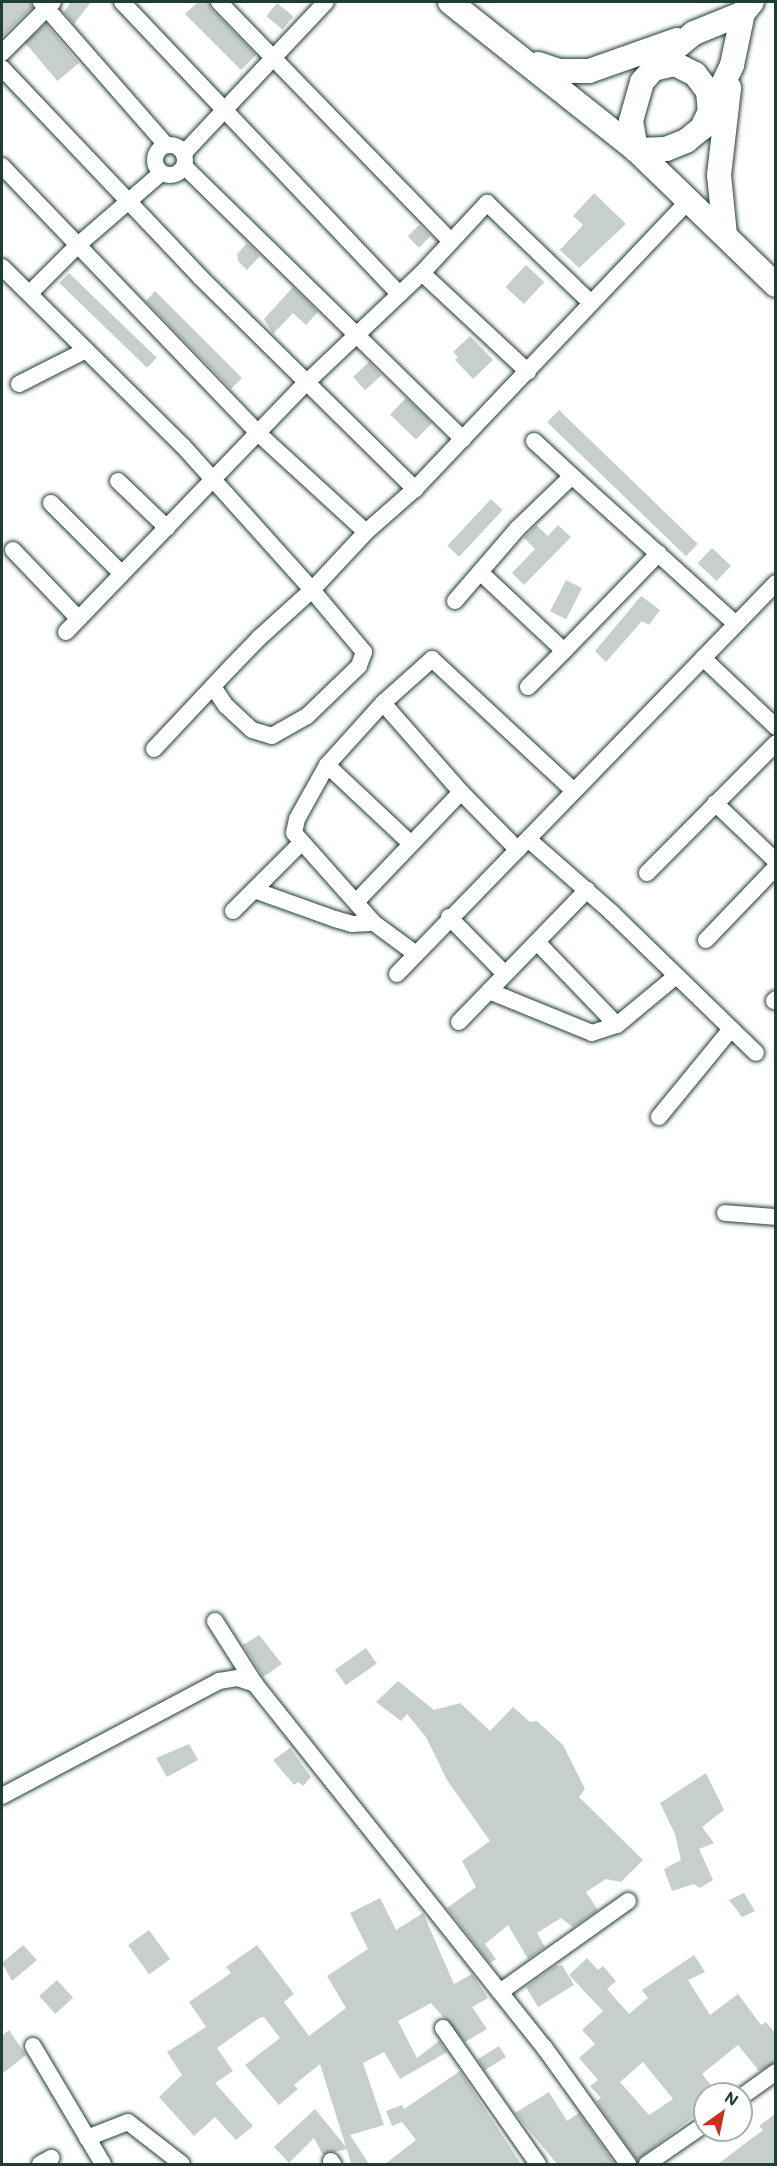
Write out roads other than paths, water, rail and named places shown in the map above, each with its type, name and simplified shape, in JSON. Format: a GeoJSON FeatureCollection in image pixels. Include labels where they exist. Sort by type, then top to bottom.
{"type":"FeatureCollection","features":[{"type":"Feature","properties":{"kind":"main road"},"geometry":{"type":"LineString","coordinates":[[450,2],[527,60],[636,150],[776,285]]}},
{"type":"Feature","properties":{"kind":"main road"},"geometry":{"type":"LineString","coordinates":[[527,60],[559,71],[588,71],[694,33],[748,8]]}},
{"type":"Feature","properties":{"kind":"main road"},"geometry":{"type":"LineString","coordinates":[[636,150],[666,149],[686,141],[702,128],[732,65],[748,8]]}},
{"type":"Feature","properties":{"kind":"main road"},"geometry":{"type":"LineString","coordinates":[[636,150],[631,121],[634,100],[653,69],[694,33]]}},
{"type":"Feature","properties":{"kind":"main road"},"geometry":{"type":"LineString","coordinates":[[653,69],[675,64],[694,74],[708,91],[710,114]]}},
{"type":"Feature","properties":{"kind":"main road"},"geometry":{"type":"LineString","coordinates":[[725,235],[719,175],[732,65]]}},
{"type":"Feature","properties":{"kind":"street"},"geometry":{"type":"LineString","coordinates":[[122,2],[399,294]]}},
{"type":"Feature","properties":{"kind":"street"},"geometry":{"type":"LineString","coordinates":[[219,2],[450,240]]}},
{"type":"Feature","properties":{"kind":"street"},"geometry":{"type":"LineString","coordinates":[[161,173],[175,176],[223,108],[326,2]]}},
{"type":"Feature","properties":{"kind":"street"},"geometry":{"type":"LineString","coordinates":[[2,52],[47,4],[166,145],[185,160],[463,439]]}},
{"type":"Feature","properties":{"kind":"street"},"geometry":{"type":"LineString","coordinates":[[2,68],[127,202],[415,489]]}},
{"type":"Feature","properties":{"kind":"street"},"geometry":{"type":"LineString","coordinates":[[161,173],[155,161],[166,145]]}},
{"type":"Feature","properties":{"kind":"street"},"geometry":{"type":"LineString","coordinates":[[2,166],[259,434],[366,532]]}},
{"type":"Feature","properties":{"kind":"street"},"geometry":{"type":"LineString","coordinates":[[30,293],[78,245],[161,173]]}},
{"type":"Feature","properties":{"kind":"street"},"geometry":{"type":"LineString","coordinates":[[154,749],[213,687],[312,590],[366,532],[415,489],[689,200]]}},
{"type":"Feature","properties":{"kind":"street"},"geometry":{"type":"LineString","coordinates":[[66,632],[259,434],[306,382],[358,336],[422,273],[450,240],[487,203],[591,303]]}},
{"type":"Feature","properties":{"kind":"street"},"geometry":{"type":"LineString","coordinates":[[2,267],[213,479],[364,652],[358,666],[307,716],[272,736],[252,730],[226,706],[213,687]]}},
{"type":"Feature","properties":{"kind":"street"},"geometry":{"type":"LineString","coordinates":[[422,273],[528,372]]}},
{"type":"Feature","properties":{"kind":"street"},"geometry":{"type":"LineString","coordinates":[[19,384],[86,350]]}},
{"type":"Feature","properties":{"kind":"street"},"geometry":{"type":"LineString","coordinates":[[534,441],[736,624]]}},
{"type":"Feature","properties":{"kind":"street"},"geometry":{"type":"LineString","coordinates":[[455,601],[518,528],[572,476]]}},
{"type":"Feature","properties":{"kind":"street"},"geometry":{"type":"LineString","coordinates":[[118,481],[167,528]]}},
{"type":"Feature","properties":{"kind":"street"},"geometry":{"type":"LineString","coordinates":[[51,503],[122,574]]}},
{"type":"Feature","properties":{"kind":"street"},"geometry":{"type":"LineString","coordinates":[[13,550],[79,619]]}},
{"type":"Feature","properties":{"kind":"street"},"geometry":{"type":"LineString","coordinates":[[528,687],[659,553]]}},
{"type":"Feature","properties":{"kind":"street"},"geometry":{"type":"LineString","coordinates":[[480,572],[564,651]]}},
{"type":"Feature","properties":{"kind":"street"},"geometry":{"type":"LineString","coordinates":[[398,974],[449,917],[523,844],[776,583]]}},
{"type":"Feature","properties":{"kind":"street"},"geometry":{"type":"LineString","coordinates":[[703,658],[776,727]]}},
{"type":"Feature","properties":{"kind":"street"},"geometry":{"type":"LineString","coordinates":[[416,954],[374,922],[294,833],[297,819],[327,765],[383,703],[432,659],[574,791]]}},
{"type":"Feature","properties":{"kind":"street"},"geometry":{"type":"LineString","coordinates":[[383,703],[461,792],[523,844],[587,890],[756,1053]]}},
{"type":"Feature","properties":{"kind":"street"},"geometry":{"type":"LineString","coordinates":[[647,873],[776,743]]}},
{"type":"Feature","properties":{"kind":"street"},"geometry":{"type":"LineString","coordinates":[[327,765],[411,844]]}},
{"type":"Feature","properties":{"kind":"street"},"geometry":{"type":"LineString","coordinates":[[356,902],[461,792]]}},
{"type":"Feature","properties":{"kind":"street"},"geometry":{"type":"LineString","coordinates":[[715,803],[776,861]]}},
{"type":"Feature","properties":{"kind":"street"},"geometry":{"type":"LineString","coordinates":[[233,911],[301,843]]}},
{"type":"Feature","properties":{"kind":"street"},"geometry":{"type":"LineString","coordinates":[[706,940],[776,867]]}},
{"type":"Feature","properties":{"kind":"street"},"geometry":{"type":"LineString","coordinates":[[254,890],[352,924],[374,922]]}},
{"type":"Feature","properties":{"kind":"street"},"geometry":{"type":"LineString","coordinates":[[459,1022],[504,973],[587,890]]}},
{"type":"Feature","properties":{"kind":"street"},"geometry":{"type":"LineString","coordinates":[[449,917],[504,973]]}},
{"type":"Feature","properties":{"kind":"street"},"geometry":{"type":"LineString","coordinates":[[537,942],[617,1025]]}},
{"type":"Feature","properties":{"kind":"street"},"geometry":{"type":"LineString","coordinates":[[489,991],[592,1033],[617,1025],[676,976]]}},
{"type":"Feature","properties":{"kind":"street"},"geometry":{"type":"LineString","coordinates":[[659,1117],[731,1029]]}},
{"type":"Feature","properties":{"kind":"street"},"geometry":{"type":"LineString","coordinates":[[725,1213],[775,1216]]}},
{"type":"Feature","properties":{"kind":"street"},"geometry":{"type":"LineString","coordinates":[[215,1621],[255,1684],[500,1992],[628,2164]]}},
{"type":"Feature","properties":{"kind":"street"},"geometry":{"type":"LineString","coordinates":[[2,1796],[219,1681],[237,1678],[255,1684]]}},
{"type":"Feature","properties":{"kind":"street"},"geometry":{"type":"LineString","coordinates":[[500,1992],[628,1901]]}},
{"type":"Feature","properties":{"kind":"street"},"geometry":{"type":"LineString","coordinates":[[443,2028],[538,2164]]}},
{"type":"Feature","properties":{"kind":"street"},"geometry":{"type":"LineString","coordinates":[[33,2046],[103,2164]]}},
{"type":"Feature","properties":{"kind":"street"},"geometry":{"type":"LineString","coordinates":[[753,2088],[776,2072]]}},
{"type":"Feature","properties":{"kind":"street"},"geometry":{"type":"LineString","coordinates":[[87,2138],[128,2121],[182,2164]]}},
{"type":"Feature","properties":{"kind":"street"},"geometry":{"type":"LineString","coordinates":[[647,2164],[693,2132]]}}]}
